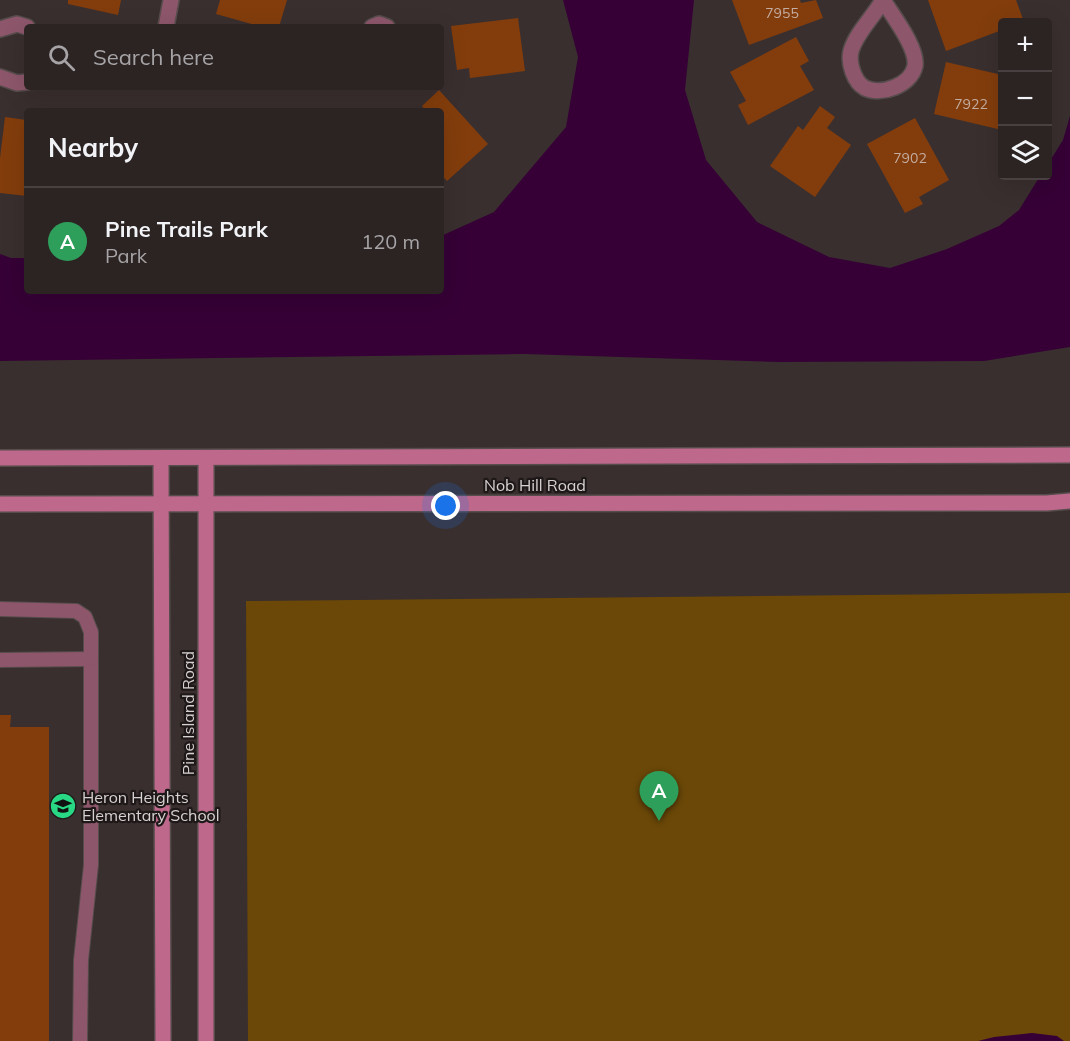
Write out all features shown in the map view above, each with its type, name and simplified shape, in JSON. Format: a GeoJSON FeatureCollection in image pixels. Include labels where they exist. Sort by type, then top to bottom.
{"type":"FeatureCollection","features":[{"type":"Feature","properties":{"kind":"main road","name":"Nob Hill Road"},"geometry":{"type":"LineString","coordinates":[[0,458],[1070,455]]}},
{"type":"Feature","properties":{"kind":"main road","name":"Pine Island Road"},"geometry":{"type":"LineString","coordinates":[[161,458],[163,1041]]}},
{"type":"Feature","properties":{"kind":"main road","name":"Pine Island Road"},"geometry":{"type":"LineString","coordinates":[[206,458],[206,1041]]}},
{"type":"Feature","properties":{"kind":"main road","name":"Nob Hill Road"},"geometry":{"type":"LineString","coordinates":[[0,504],[1047,503],[1070,501]]}},
{"type":"Feature","properties":{"kind":"street"},"geometry":{"type":"LineString","coordinates":[[167,24],[171,0]]}},
{"type":"Feature","properties":{"kind":"street"},"geometry":{"type":"LineString","coordinates":[[883,0],[905,36],[915,66],[900,85],[886,90],[866,88],[857,80],[851,66],[851,51],[883,0]]}},
{"type":"Feature","properties":{"kind":"street"},"geometry":{"type":"LineString","coordinates":[[0,29],[17,24],[24,26]]}},
{"type":"Feature","properties":{"kind":"street"},"geometry":{"type":"LineString","coordinates":[[0,77],[17,83],[24,82]]}},
{"type":"Feature","properties":{"kind":"lane"},"geometry":{"type":"LineString","coordinates":[[0,609],[76,611],[85,617],[91,632],[91,866],[81,960],[80,1041]]}},
{"type":"Feature","properties":{"kind":"lane"},"geometry":{"type":"LineString","coordinates":[[0,660],[91,659]]}},
{"type":"Feature","properties":{"kind":"shaded area"},"geometry":{"type":"Polygon","coordinates":[[[563,0],[694,0],[685,90],[706,160],[757,222],[829,257],[890,268],[947,249],[999,226],[1019,210],[1038,180],[1052,180],[1052,158],[1063,140],[1070,116],[1070,347],[984,361],[779,362],[525,354],[0,361],[0,254],[11,258],[24,258],[24,294],[444,294],[444,235],[494,212],[566,127],[578,57],[563,0]]]}},
{"type":"Feature","properties":{"kind":"shaded area"},"geometry":{"type":"Polygon","coordinates":[[[1070,593],[1070,1041],[248,1041],[246,601],[1070,593]]]}},
{"type":"Feature","properties":{"kind":"shaded area"},"geometry":{"type":"Polygon","coordinates":[[[1032,1033],[1057,1036],[1064,1041],[978,1041],[994,1037],[1032,1033]]]}},
{"type":"Feature","properties":{"kind":"building"},"geometry":{"type":"Polygon","coordinates":[[[68,0],[121,0],[118,15],[68,4],[68,0]]]}},
{"type":"Feature","properties":{"kind":"building"},"geometry":{"type":"Polygon","coordinates":[[[220,0],[287,0],[280,24],[251,24],[216,14],[220,0]]]}},
{"type":"Feature","properties":{"kind":"building"},"geometry":{"type":"Polygon","coordinates":[[[732,0],[800,0],[801,3],[816,0],[823,18],[749,45],[732,0]]]}},
{"type":"Feature","properties":{"kind":"building"},"geometry":{"type":"Polygon","coordinates":[[[928,0],[1016,0],[1023,18],[998,18],[998,32],[946,51],[928,0]]]}},
{"type":"Feature","properties":{"kind":"building"},"geometry":{"type":"Polygon","coordinates":[[[518,18],[525,71],[470,78],[469,68],[457,70],[451,26],[518,18]]]}},
{"type":"Feature","properties":{"kind":"building"},"geometry":{"type":"Polygon","coordinates":[[[796,37],[809,61],[800,66],[814,90],[748,125],[738,105],[746,101],[730,72],[796,37]]]}},
{"type":"Feature","properties":{"kind":"building"},"geometry":{"type":"Polygon","coordinates":[[[946,62],[998,74],[998,129],[934,114],[946,62]]]}},
{"type":"Feature","properties":{"kind":"building"},"geometry":{"type":"Polygon","coordinates":[[[439,90],[488,144],[447,181],[444,178],[444,108],[424,108],[422,106],[439,90]]]}},
{"type":"Feature","properties":{"kind":"building"},"geometry":{"type":"Polygon","coordinates":[[[820,106],[835,117],[827,128],[851,145],[815,197],[770,166],[798,126],[803,130],[820,106]]]}},
{"type":"Feature","properties":{"kind":"building"},"geometry":{"type":"Polygon","coordinates":[[[5,117],[24,120],[24,196],[0,193],[0,158],[5,117]]]}},
{"type":"Feature","properties":{"kind":"building"},"geometry":{"type":"Polygon","coordinates":[[[915,118],[949,180],[919,197],[923,204],[905,213],[867,144],[915,118]]]}},
{"type":"Feature","properties":{"kind":"building","name":"Heron Heights Elementary School"},"geometry":{"type":"Polygon","coordinates":[[[0,715],[11,715],[10,727],[49,727],[49,1041],[0,1041],[0,715]]]}},
{"type":"Feature","properties":{"kind":"place","name":"Heron Heights Elementary School"},"geometry":{"type":"Point","coordinates":[63,806]}},
{"type":"Feature","properties":{"kind":"place","name":"Pine Trails Park"},"geometry":{"type":"Point","coordinates":[659,821]}}]}
